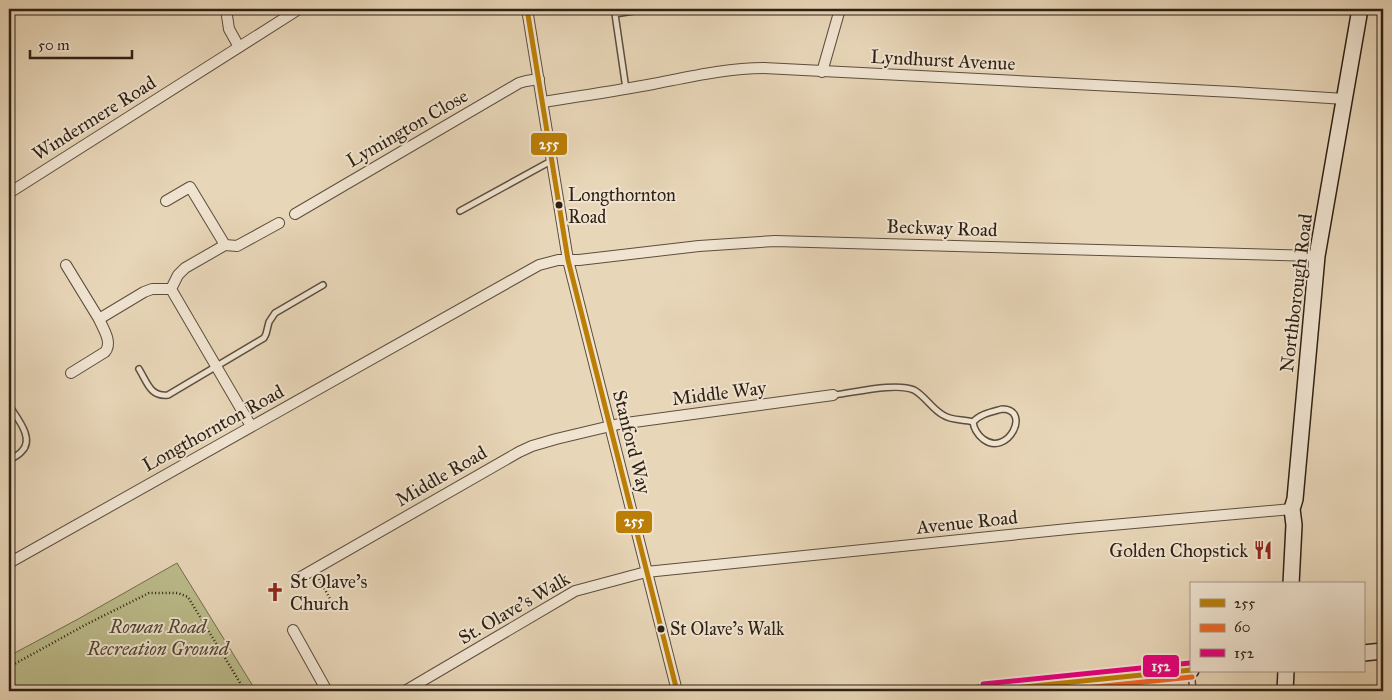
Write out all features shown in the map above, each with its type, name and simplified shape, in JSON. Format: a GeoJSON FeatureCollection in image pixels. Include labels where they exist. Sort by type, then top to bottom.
{"type":"FeatureCollection","features":[{"type":"Feature","properties":{"kind":"street"},"geometry":{"type":"LineString","coordinates":[[226,9],[229,29],[239,46]]}},
{"type":"Feature","properties":{"kind":"street","name":"Windermere Road"},"geometry":{"type":"LineString","coordinates":[[9,193],[299,9]]}},
{"type":"Feature","properties":{"kind":"street","name":"Stanford Way"},"geometry":{"type":"LineString","coordinates":[[528,9],[568,260],[677,691]]}},
{"type":"Feature","properties":{"kind":"street"},"geometry":{"type":"LineString","coordinates":[[822,72],[840,9]]}},
{"type":"Feature","properties":{"kind":"street","name":"Northborough Road"},"geometry":{"type":"LineString","coordinates":[[1291,582],[1294,525],[1292,509],[1295,499],[1317,256],[1360,9]]}},
{"type":"Feature","properties":{"kind":"street","name":"Lyndhurst Avenue"},"geometry":{"type":"LineString","coordinates":[[543,102],[751,68],[1147,87],[1345,99]]}},
{"type":"Feature","properties":{"kind":"street","name":"Lymington Close"},"geometry":{"type":"LineString","coordinates":[[295,214],[519,83],[539,79]]}},
{"type":"Feature","properties":{"kind":"street"},"geometry":{"type":"LineString","coordinates":[[166,201],[190,187],[225,245]]}},
{"type":"Feature","properties":{"kind":"street"},"geometry":{"type":"LineString","coordinates":[[171,289],[178,275],[185,268],[225,245],[237,246],[279,223]]}},
{"type":"Feature","properties":{"kind":"street","name":"Beckway Road"},"geometry":{"type":"LineString","coordinates":[[568,260],[699,246],[775,241],[1317,256]]}},
{"type":"Feature","properties":{"kind":"street","name":"Longthornton Road"},"geometry":{"type":"LineString","coordinates":[[9,563],[534,267],[547,262],[568,260]]}},
{"type":"Feature","properties":{"kind":"street"},"geometry":{"type":"LineString","coordinates":[[66,265],[98,319],[109,345],[105,352],[71,372]]}},
{"type":"Feature","properties":{"kind":"street"},"geometry":{"type":"LineString","coordinates":[[98,319],[144,292],[152,289],[171,289]]}},
{"type":"Feature","properties":{"kind":"street"},"geometry":{"type":"LineString","coordinates":[[171,289],[251,426]]}},
{"type":"Feature","properties":{"kind":"street","name":"Middle Way"},"geometry":{"type":"LineString","coordinates":[[610,426],[833,395]]}},
{"type":"Feature","properties":{"kind":"street","name":"Middle Road"},"geometry":{"type":"LineString","coordinates":[[299,578],[524,449],[610,426]]}},
{"type":"Feature","properties":{"kind":"street","name":"Avenue Road"},"geometry":{"type":"LineString","coordinates":[[646,572],[1078,528],[1292,509]]}},
{"type":"Feature","properties":{"kind":"street","name":"St. Olave's Walk"},"geometry":{"type":"LineString","coordinates":[[405,691],[575,591],[646,572]]}},
{"type":"Feature","properties":{"kind":"street"},"geometry":{"type":"LineString","coordinates":[[293,630],[328,691]]}},
{"type":"Feature","properties":{"kind":"street"},"geometry":{"type":"LineString","coordinates":[[1364,653],[1383,651]]}},
{"type":"Feature","properties":{"kind":"street"},"geometry":{"type":"LineString","coordinates":[[984,691],[1108,685],[1190,671]]}},
{"type":"Feature","properties":{"kind":"street"},"geometry":{"type":"LineString","coordinates":[[1285,691],[1286,672]]}},
{"type":"Feature","properties":{"kind":"lane"},"geometry":{"type":"LineString","coordinates":[[626,89],[615,14],[646,9]]}},
{"type":"Feature","properties":{"kind":"lane"},"geometry":{"type":"LineString","coordinates":[[460,211],[552,161]]}},
{"type":"Feature","properties":{"kind":"lane"},"geometry":{"type":"LineString","coordinates":[[138,369],[152,392],[156,395],[168,395],[264,338],[269,322],[275,313],[323,285]]}},
{"type":"Feature","properties":{"kind":"lane"},"geometry":{"type":"LineString","coordinates":[[833,395],[896,387],[909,389],[922,396],[944,416],[951,419],[973,422]]}},
{"type":"Feature","properties":{"kind":"lane"},"geometry":{"type":"LineString","coordinates":[[9,405],[28,440],[24,450],[9,460]]}},
{"type":"Feature","properties":{"kind":"lane"},"geometry":{"type":"LineString","coordinates":[[1002,408],[1011,411],[1015,416],[1016,426],[1005,440],[1000,443],[994,443],[982,438],[973,422],[984,414],[1002,408]]}},
{"type":"Feature","properties":{"kind":"lane"},"geometry":{"type":"LineString","coordinates":[[1191,672],[1193,691]]}},
{"type":"Feature","properties":{"kind":"path"},"geometry":{"type":"LineString","coordinates":[[313,569],[333,604]]}},
{"type":"Feature","properties":{"kind":"path"},"geometry":{"type":"LineString","coordinates":[[9,667],[87,624],[149,593],[178,593],[188,597],[245,691]]}},
{"type":"Feature","properties":{"kind":"green space","name":"Rowan Road Recreation Ground"},"geometry":{"type":"Polygon","coordinates":[[[177,563],[256,691],[9,691],[9,656],[177,563]]]}},
{"type":"Feature","properties":{"kind":"transit line","name":"255"},"geometry":{"type":"LineString","coordinates":[[527,9],[568,260],[677,691]]}},
{"type":"Feature","properties":{"kind":"transit line","name":"152"},"geometry":{"type":"LineString","coordinates":[[983,684],[1190,663]]}},
{"type":"Feature","properties":{"kind":"transit line","name":"255"},"geometry":{"type":"LineString","coordinates":[[984,691],[1190,670]]}},
{"type":"Feature","properties":{"kind":"transit line","name":"60"},"geometry":{"type":"LineString","coordinates":[[1056,691],[1192,677]]}},
{"type":"Feature","properties":{"kind":"place","name":"Longthornton Road"},"geometry":{"type":"Point","coordinates":[559,205]}},
{"type":"Feature","properties":{"kind":"place","name":"Golden Chopstick"},"geometry":{"type":"Point","coordinates":[1263,550]}},
{"type":"Feature","properties":{"kind":"place","name":"St Olave's Church"},"geometry":{"type":"Point","coordinates":[275,592]}},
{"type":"Feature","properties":{"kind":"place","name":"St Olave's Walk"},"geometry":{"type":"Point","coordinates":[661,629]}}]}
